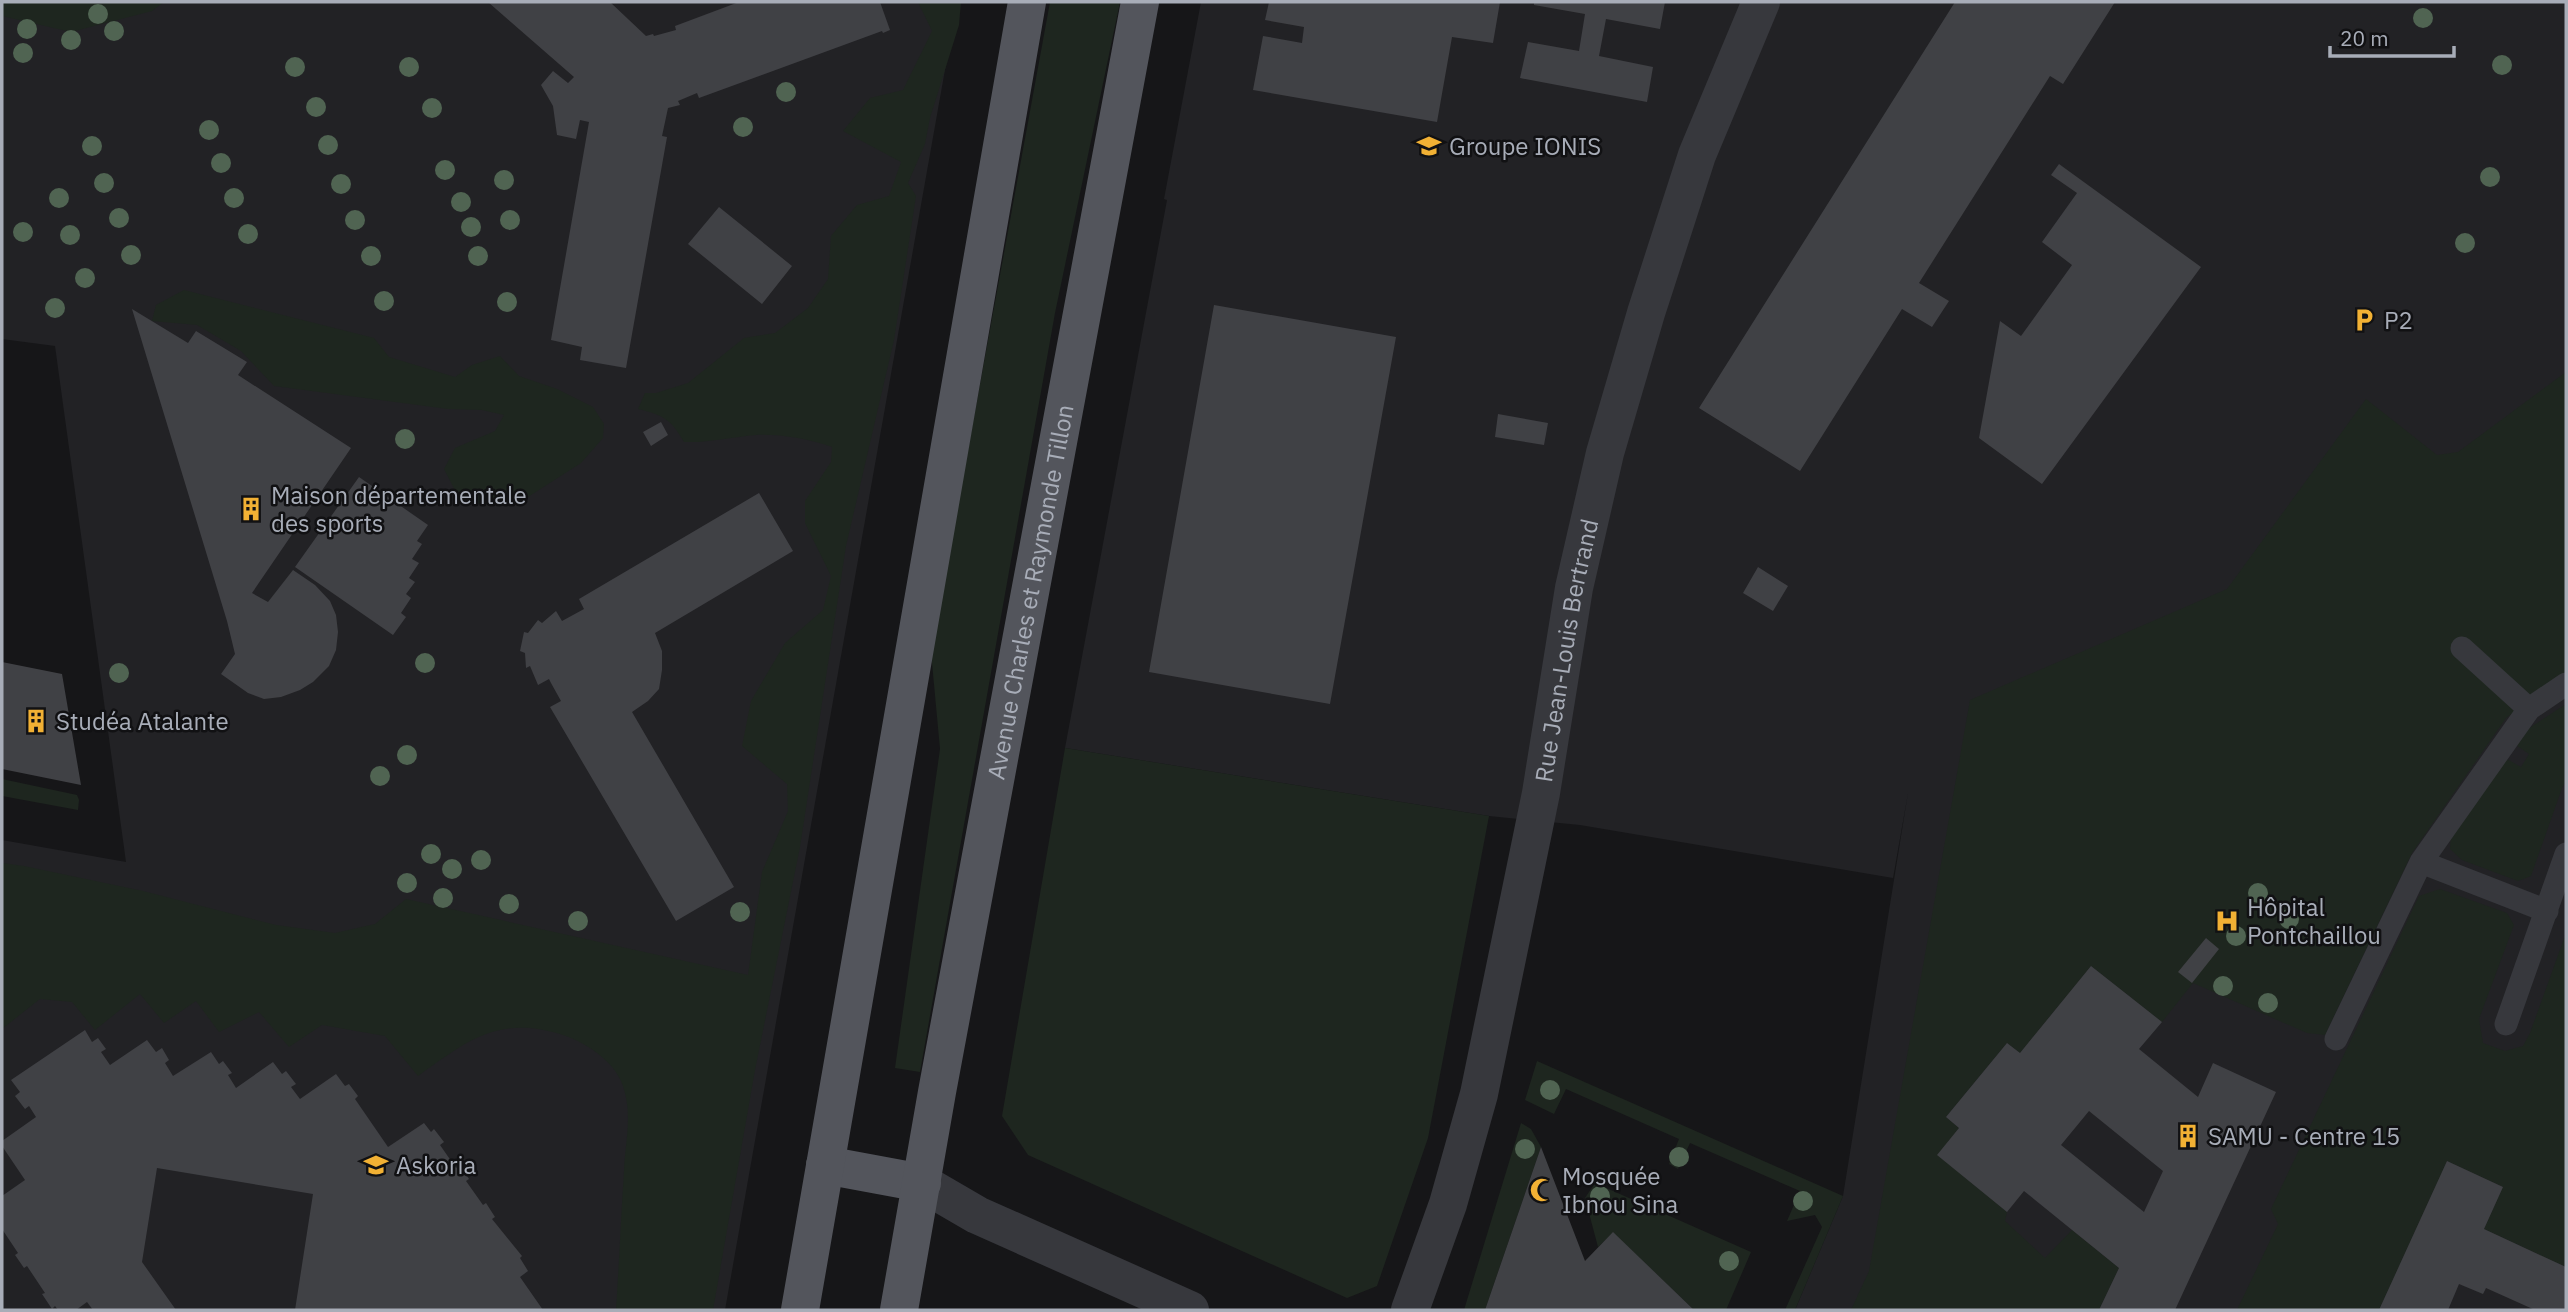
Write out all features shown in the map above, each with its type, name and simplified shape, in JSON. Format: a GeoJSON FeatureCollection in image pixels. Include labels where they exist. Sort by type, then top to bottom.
{"type":"FeatureCollection","features":[{"type":"Feature","properties":{"kind":"main road"},"geometry":{"type":"LineString","coordinates":[[800,1310],[1027,2]]}},
{"type":"Feature","properties":{"kind":"main road","name":"Avenue Charles et Raymonde Tillon"},"geometry":{"type":"LineString","coordinates":[[905,1307],[937,1092],[1140,2]]}},
{"type":"Feature","properties":{"kind":"main road"},"geometry":{"type":"LineString","coordinates":[[825,1165],[922,1183]]}},
{"type":"Feature","properties":{"kind":"street","name":"Rue Jean-Louis Bertrand"},"geometry":{"type":"LineString","coordinates":[[1410,1310],[1448,1204],[1479,1094],[1541,793],[1573,588],[1605,453],[1646,313],[1697,155],[1761,2]]}},
{"type":"Feature","properties":{"kind":"street"},"geometry":{"type":"LineString","coordinates":[[922,1183],[977,1215],[1191,1310]]}},
{"type":"Feature","properties":{"kind":"lane"},"geometry":{"type":"LineString","coordinates":[[2462,648],[2529,709]]}},
{"type":"Feature","properties":{"kind":"lane"},"geometry":{"type":"LineString","coordinates":[[2336,1039],[2421,862],[2529,709],[2566,684]]}},
{"type":"Feature","properties":{"kind":"lane"},"geometry":{"type":"LineString","coordinates":[[2506,1024],[2566,854]]}},
{"type":"Feature","properties":{"kind":"lane"},"geometry":{"type":"LineString","coordinates":[[2421,862],[2547,911]]}},
{"type":"Feature","properties":{"kind":"shaded area"},"geometry":{"type":"Polygon","coordinates":[[[2,2],[957,2],[725,1310],[2,1310],[2,840],[126,862],[55,346],[2,339],[2,2]]]}},
{"type":"Feature","properties":{"kind":"shaded area"},"geometry":{"type":"Polygon","coordinates":[[[2,2],[164,2],[152,11],[71,32],[2,16],[2,2]]]}},
{"type":"Feature","properties":{"kind":"shaded area"},"geometry":{"type":"Polygon","coordinates":[[[918,2],[961,2],[959,25],[930,118],[925,144],[908,183],[916,196],[894,340],[846,546],[800,847],[755,1070],[713,1310],[616,1310],[628,1108],[623,1086],[613,1068],[598,1053],[569,1037],[538,1029],[500,1030],[467,1043],[418,1076],[385,1036],[322,1025],[289,1047],[259,1012],[219,1032],[196,1001],[164,1023],[140,994],[95,1030],[72,1002],[40,999],[2,1029],[2,863],[143,891],[276,925],[335,933],[375,924],[406,899],[748,975],[762,872],[788,811],[787,784],[742,746],[751,701],[785,643],[823,610],[831,576],[805,523],[805,501],[831,462],[832,447],[795,438],[766,435],[684,442],[665,419],[638,409],[645,393],[656,393],[688,383],[744,338],[775,333],[808,308],[828,279],[831,236],[857,205],[889,196],[901,162],[843,131],[870,98],[903,90],[932,31],[918,2]]]}},
{"type":"Feature","properties":{"kind":"shaded area"},"geometry":{"type":"Polygon","coordinates":[[[1050,2],[1120,2],[1055,313],[920,1072],[895,1068],[940,749],[931,652],[1050,2]]]}},
{"type":"Feature","properties":{"kind":"shaded area"},"geometry":{"type":"Polygon","coordinates":[[[1201,2],[2566,2],[2566,1310],[1795,1310],[1843,1196],[1908,793],[1893,878],[1580,825],[1489,816],[1065,748],[1201,2]]]}},
{"type":"Feature","properties":{"kind":"shaded area"},"geometry":{"type":"Polygon","coordinates":[[[184,290],[374,338],[389,357],[455,377],[472,365],[500,356],[519,376],[557,389],[593,407],[604,424],[603,438],[581,463],[528,497],[484,504],[461,502],[444,469],[455,448],[495,431],[504,415],[482,410],[448,409],[274,386],[241,351],[197,325],[152,321],[156,305],[184,290]]]}},
{"type":"Feature","properties":{"kind":"shaded area"},"geometry":{"type":"Polygon","coordinates":[[[2566,372],[2566,674],[2506,718],[2412,853],[2325,1035],[2307,1033],[2193,983],[2162,1022],[2091,966],[2020,1053],[2007,1043],[1946,1117],[1959,1128],[1938,1155],[2007,1212],[2005,1221],[2045,1258],[2072,1230],[2119,1268],[2099,1310],[1851,1310],[1869,1271],[1970,700],[2227,589],[2366,399],[2437,455],[2458,452],[2566,372]]]}},
{"type":"Feature","properties":{"kind":"shaded area"},"geometry":{"type":"Polygon","coordinates":[[[2566,704],[2566,782],[2531,876],[2518,881],[2462,860],[2450,849],[2451,834],[2505,758],[2521,767],[2529,754],[2516,745],[2528,729],[2566,704]]]}},
{"type":"Feature","properties":{"kind":"shaded area"},"geometry":{"type":"Polygon","coordinates":[[[1065,748],[1489,816],[1428,1138],[1377,1286],[1347,1298],[1028,1155],[1002,1116],[1065,748]]]}},
{"type":"Feature","properties":{"kind":"shaded area"},"geometry":{"type":"Polygon","coordinates":[[[2,779],[77,795],[78,810],[2,796],[2,779]]]}},
{"type":"Feature","properties":{"kind":"shaded area"},"geometry":{"type":"Polygon","coordinates":[[[2440,889],[2507,913],[2514,925],[2479,1019],[2483,1043],[2505,1051],[2523,1046],[2530,1033],[2566,933],[2566,1267],[2484,1229],[2503,1187],[2447,1161],[2379,1310],[2237,1310],[2278,1224],[2271,1209],[2419,896],[2440,889]]]}},
{"type":"Feature","properties":{"kind":"shaded area"},"geometry":{"type":"Polygon","coordinates":[[[1537,1061],[1843,1196],[1795,1310],[1785,1310],[1822,1227],[1815,1215],[1787,1221],[1800,1191],[1690,1143],[1678,1169],[1669,1164],[1679,1139],[1566,1089],[1554,1114],[1525,1100],[1537,1061]]]}},
{"type":"Feature","properties":{"kind":"shaded area"},"geometry":{"type":"Polygon","coordinates":[[[1521,1123],[1531,1129],[1541,1147],[1485,1310],[1464,1310],[1521,1123]]]}},
{"type":"Feature","properties":{"kind":"shaded area"},"geometry":{"type":"Polygon","coordinates":[[[1595,1183],[1751,1252],[1726,1310],[1694,1310],[1613,1233],[1598,1247],[1585,1198],[1595,1183]]]}},
{"type":"Feature","properties":{"kind":"building"},"geometry":{"type":"Polygon","coordinates":[[[488,2],[610,2],[646,36],[654,36],[676,30],[675,26],[739,2],[880,2],[890,30],[699,98],[697,93],[678,101],[680,105],[668,108],[662,136],[667,137],[626,368],[580,360],[582,347],[551,340],[589,122],[580,120],[576,139],[557,135],[553,106],[541,85],[553,71],[568,83],[574,77],[488,2]]]}},
{"type":"Feature","properties":{"kind":"building"},"geometry":{"type":"Polygon","coordinates":[[[1269,2],[1500,2],[1493,43],[1452,37],[1437,122],[1253,90],[1263,36],[1302,43],[1304,27],[1265,20],[1269,2]]]}},
{"type":"Feature","properties":{"kind":"building"},"geometry":{"type":"Polygon","coordinates":[[[1534,2],[1665,2],[1660,29],[1606,19],[1599,56],[1653,67],[1647,102],[1520,78],[1528,42],[1579,51],[1585,14],[1534,5],[1534,2]]]}},
{"type":"Feature","properties":{"kind":"building"},"geometry":{"type":"Polygon","coordinates":[[[1955,2],[2115,2],[2063,84],[2050,76],[1919,283],[1949,301],[1932,327],[1902,309],[1800,471],[1699,408],[1955,2]]]}},
{"type":"Feature","properties":{"kind":"building"},"geometry":{"type":"Polygon","coordinates":[[[2059,164],[2201,267],[2042,484],[1979,438],[2000,321],[2021,336],[2072,265],[2042,242],[2077,193],[2051,175],[2059,164]]]}},
{"type":"Feature","properties":{"kind":"building"},"geometry":{"type":"Polygon","coordinates":[[[719,207],[792,266],[762,304],[688,244],[719,207]]]}},
{"type":"Feature","properties":{"kind":"building"},"geometry":{"type":"Polygon","coordinates":[[[1214,305],[1396,337],[1330,704],[1149,672],[1214,305]]]}},
{"type":"Feature","properties":{"kind":"building","name":"Maison départementale des sports"},"geometry":{"type":"Polygon","coordinates":[[[132,309],[188,343],[196,331],[247,362],[238,375],[351,448],[252,593],[268,602],[293,570],[315,585],[330,601],[336,615],[336,650],[329,666],[313,682],[300,690],[281,697],[264,699],[248,693],[221,674],[235,654],[227,621],[132,309]]]}},
{"type":"Feature","properties":{"kind":"building"},"geometry":{"type":"Polygon","coordinates":[[[1498,414],[1548,423],[1544,445],[1495,437],[1498,414]]]}},
{"type":"Feature","properties":{"kind":"building"},"geometry":{"type":"Polygon","coordinates":[[[661,422],[668,435],[651,446],[643,432],[661,422]]]}},
{"type":"Feature","properties":{"kind":"building"},"geometry":{"type":"Polygon","coordinates":[[[359,477],[428,525],[417,541],[422,544],[412,559],[419,563],[409,578],[415,582],[406,594],[411,598],[401,613],[406,617],[393,635],[295,567],[359,477]]]}},
{"type":"Feature","properties":{"kind":"building"},"geometry":{"type":"Polygon","coordinates":[[[759,493],[793,551],[655,633],[662,651],[659,689],[632,712],[734,887],[676,921],[550,707],[561,701],[549,679],[538,685],[530,666],[526,668],[525,653],[520,651],[524,632],[528,633],[538,620],[542,623],[556,611],[562,621],[584,609],[579,599],[759,493]]]}},
{"type":"Feature","properties":{"kind":"building"},"geometry":{"type":"Polygon","coordinates":[[[1758,567],[1788,586],[1773,611],[1743,593],[1758,567]]]}},
{"type":"Feature","properties":{"kind":"building","name":"Studéa Atalante"},"geometry":{"type":"Polygon","coordinates":[[[2,662],[62,674],[81,785],[2,769],[2,662]]]}},
{"type":"Feature","properties":{"kind":"building"},"geometry":{"type":"Polygon","coordinates":[[[2206,938],[2219,949],[2192,983],[2178,972],[2206,938]]]}},
{"type":"Feature","properties":{"kind":"building","name":"SAMU - Centre 15"},"geometry":{"type":"Polygon","coordinates":[[[2091,966],[2162,1022],[2139,1049],[2198,1097],[2213,1063],[2276,1092],[2175,1310],[2099,1310],[2119,1268],[2024,1191],[2007,1212],[1937,1155],[1959,1128],[1946,1117],[2007,1043],[2020,1053],[2091,966]],[[2089,1111],[2061,1145],[2144,1212],[2163,1171],[2089,1111]]]}},
{"type":"Feature","properties":{"kind":"building"},"geometry":{"type":"Polygon","coordinates":[[[85,1030],[92,1042],[98,1038],[106,1049],[101,1052],[110,1065],[147,1040],[156,1052],[162,1048],[169,1060],[165,1063],[173,1076],[211,1052],[219,1064],[223,1061],[232,1073],[228,1075],[236,1088],[273,1062],[282,1074],[286,1071],[296,1084],[291,1087],[300,1099],[336,1074],[345,1086],[349,1084],[358,1096],[355,1099],[388,1147],[424,1123],[431,1132],[434,1129],[444,1142],[440,1145],[456,1168],[460,1165],[469,1179],[466,1181],[483,1205],[486,1203],[495,1217],[492,1219],[522,1256],[520,1258],[528,1271],[520,1277],[543,1310],[295,1310],[313,1194],[157,1168],[142,1262],[176,1310],[93,1310],[87,1302],[76,1310],[58,1310],[55,1306],[52,1309],[27,1266],[24,1268],[15,1255],[18,1253],[2,1229],[2,1196],[25,1180],[2,1146],[2,1141],[36,1117],[29,1106],[25,1109],[15,1096],[20,1092],[11,1080],[85,1030]]]}},
{"type":"Feature","properties":{"kind":"building","name":"Mosquée Ibnou Sina"},"geometry":{"type":"Polygon","coordinates":[[[1541,1147],[1585,1261],[1613,1232],[1694,1310],[1485,1310],[1541,1147]]]}},
{"type":"Feature","properties":{"kind":"building"},"geometry":{"type":"Polygon","coordinates":[[[2447,1161],[2503,1187],[2484,1229],[2566,1267],[2566,1310],[2535,1310],[2486,1288],[2483,1294],[2459,1284],[2448,1310],[2379,1310],[2447,1161]]]}},
{"type":"Feature","properties":{"kind":"place","name":"Groupe IONIS"},"geometry":{"type":"Point","coordinates":[1429,146]}},
{"type":"Feature","properties":{"kind":"place","name":"P2"},"geometry":{"type":"Point","coordinates":[2364,320]}},
{"type":"Feature","properties":{"kind":"place","name":"Maison départementale des sports"},"geometry":{"type":"Point","coordinates":[251,509]}},
{"type":"Feature","properties":{"kind":"place","name":"Studéa Atalante"},"geometry":{"type":"Point","coordinates":[36,721]}},
{"type":"Feature","properties":{"kind":"place","name":"Hôpital Pontchaillou"},"geometry":{"type":"Point","coordinates":[2227,921]}},
{"type":"Feature","properties":{"kind":"place","name":"SAMU - Centre 15"},"geometry":{"type":"Point","coordinates":[2188,1136]}},
{"type":"Feature","properties":{"kind":"place","name":"Askoria"},"geometry":{"type":"Point","coordinates":[376,1165]}},
{"type":"Feature","properties":{"kind":"place","name":"Mosquée Ibnou Sina"},"geometry":{"type":"Point","coordinates":[1542,1190]}}]}
